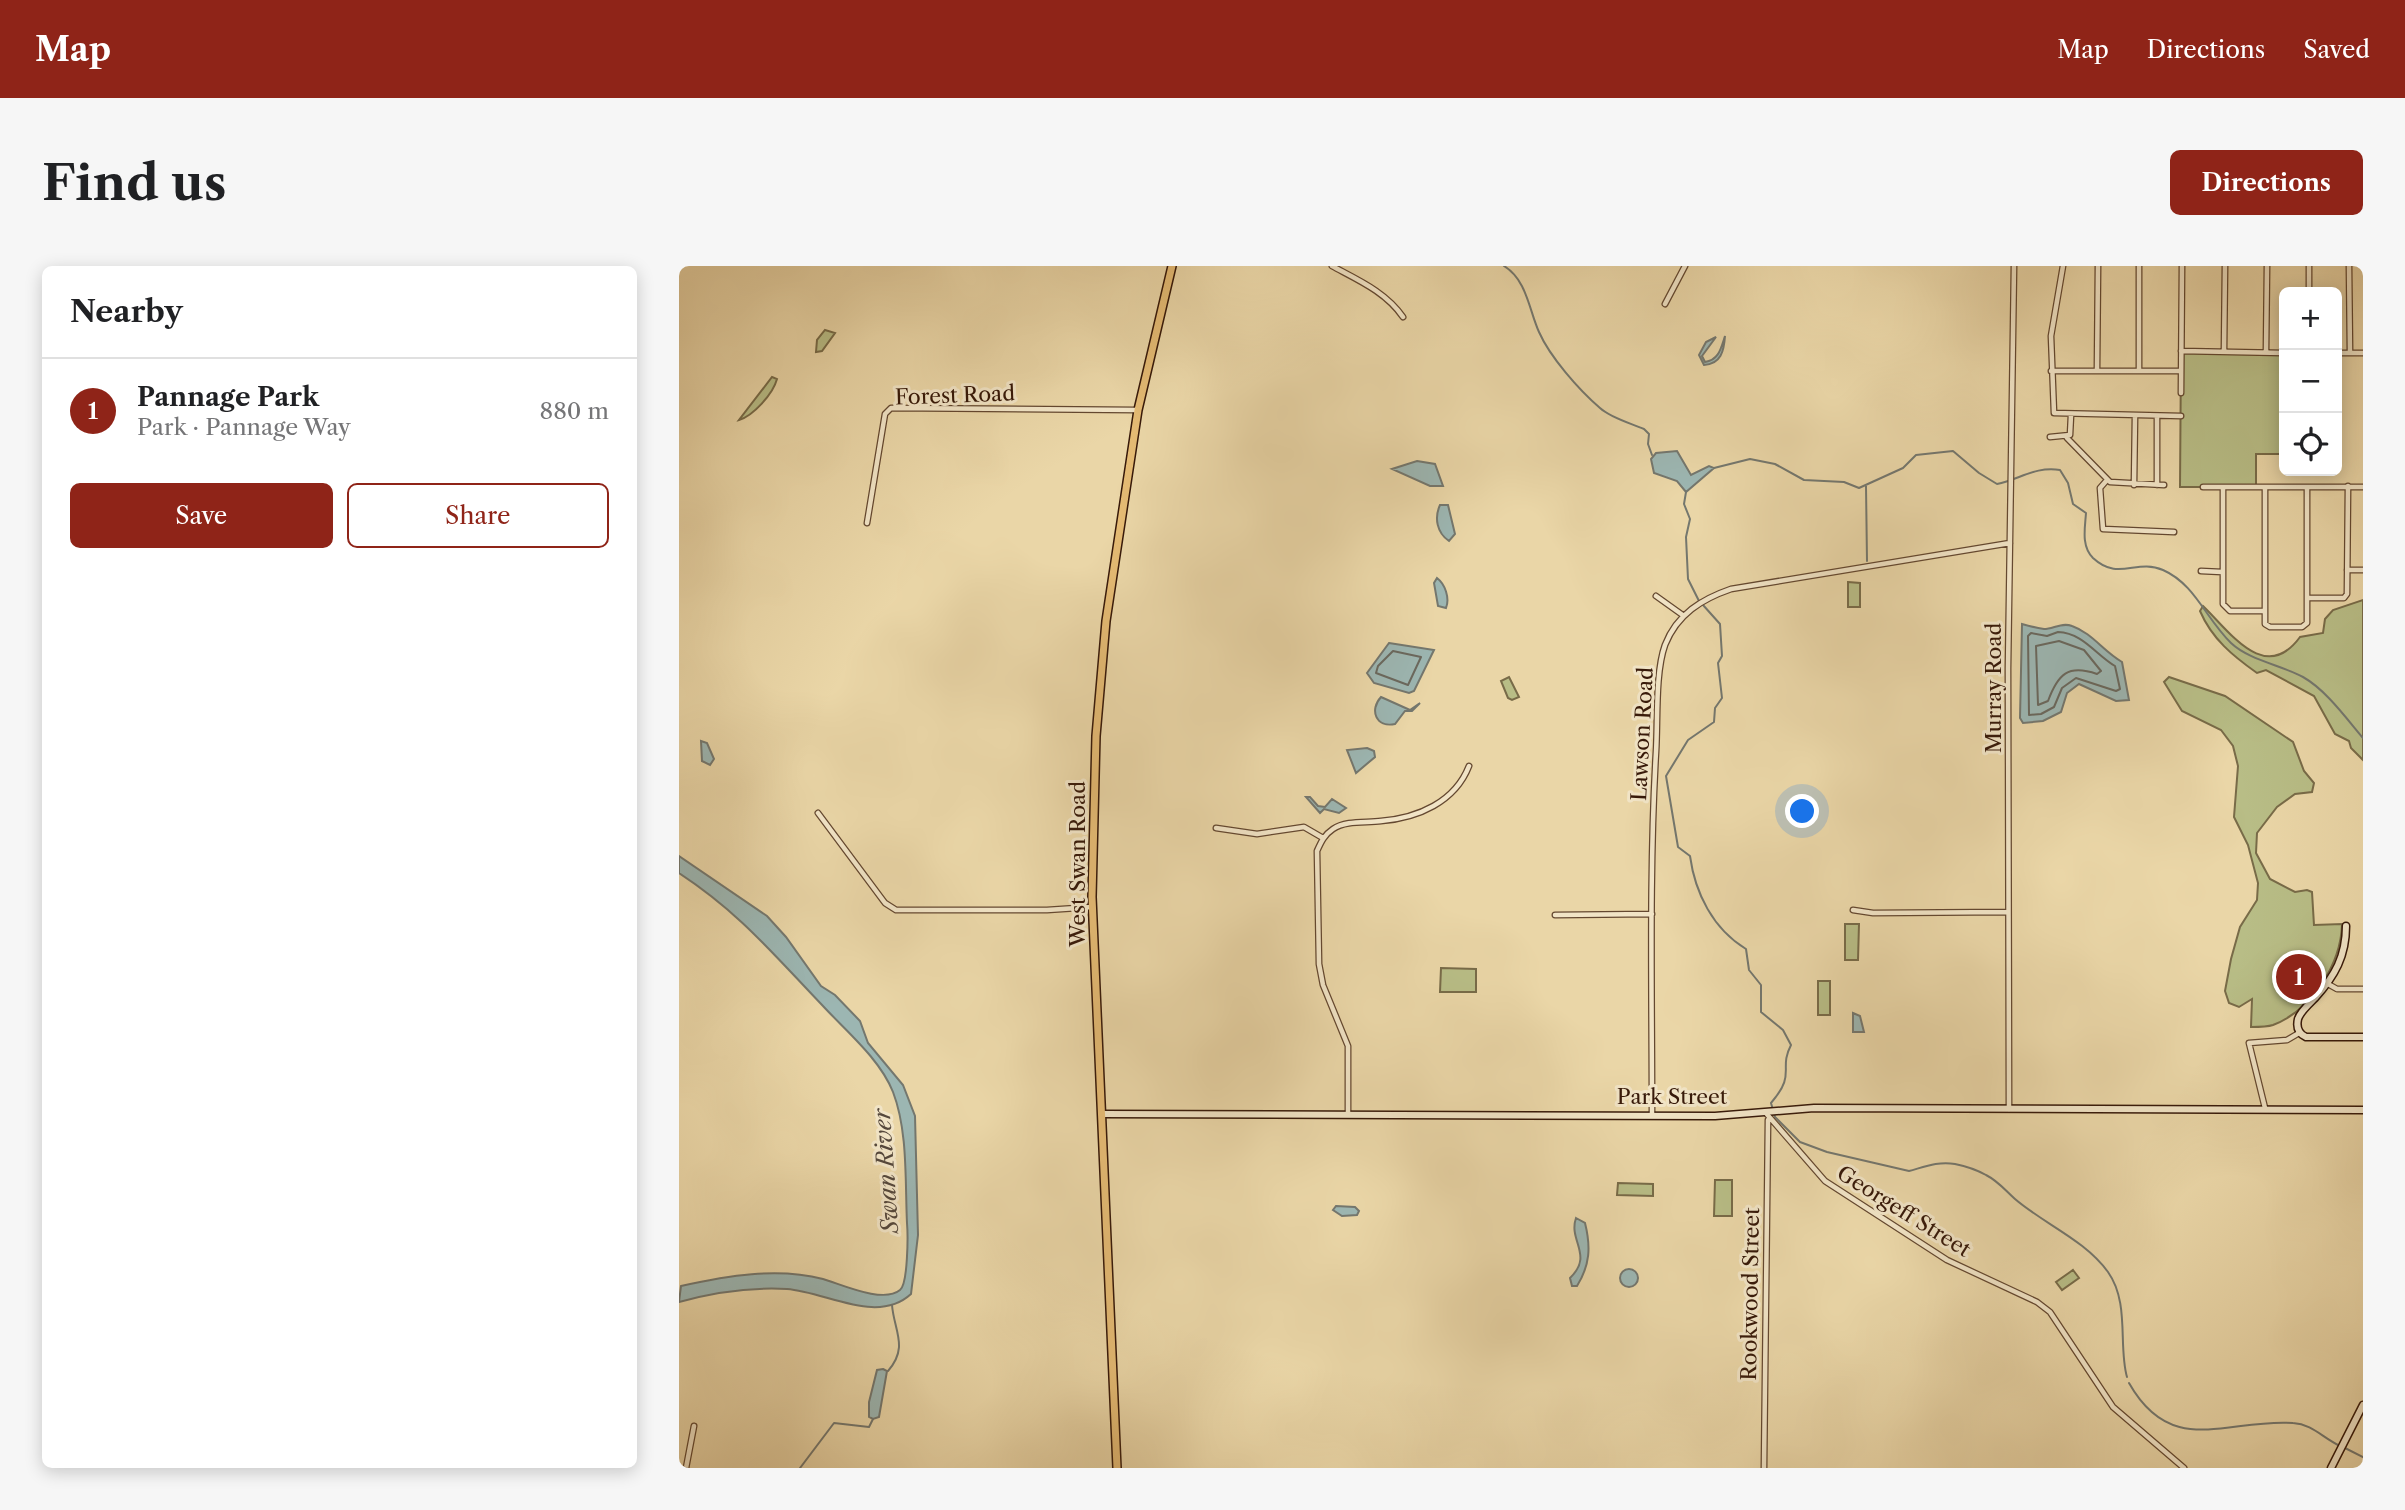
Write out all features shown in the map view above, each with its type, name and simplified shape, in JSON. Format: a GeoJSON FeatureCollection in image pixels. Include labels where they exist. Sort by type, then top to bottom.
{"type":"FeatureCollection","features":[{"type":"Feature","properties":{"kind":"main road","name":"West Swan Road"},"geometry":{"type":"LineString","coordinates":[[1117,1468],[1103,1204],[1093,907],[1096,736],[1105,634],[1138,410],[1172,266]]}},
{"type":"Feature","properties":{"kind":"street"},"geometry":{"type":"LineString","coordinates":[[1332,266],[1375,289],[1396,306],[1403,317]]}},
{"type":"Feature","properties":{"kind":"street"},"geometry":{"type":"LineString","coordinates":[[1665,304],[1685,266]]}},
{"type":"Feature","properties":{"kind":"street","name":"Murray Road"},"geometry":{"type":"LineString","coordinates":[[2009,1110],[2010,543],[2014,266]]}},
{"type":"Feature","properties":{"kind":"street"},"geometry":{"type":"LineString","coordinates":[[2063,266],[2051,329],[2054,413],[2181,416]]}},
{"type":"Feature","properties":{"kind":"street"},"geometry":{"type":"LineString","coordinates":[[2097,370],[2098,266]]}},
{"type":"Feature","properties":{"kind":"street"},"geometry":{"type":"LineString","coordinates":[[2139,266],[2139,371]]}},
{"type":"Feature","properties":{"kind":"street"},"geometry":{"type":"LineString","coordinates":[[2181,393],[2182,266]]}},
{"type":"Feature","properties":{"kind":"street"},"geometry":{"type":"LineString","coordinates":[[2224,352],[2225,266]]}},
{"type":"Feature","properties":{"kind":"street"},"geometry":{"type":"LineString","coordinates":[[2266,352],[2267,266]]}},
{"type":"Feature","properties":{"kind":"street"},"geometry":{"type":"LineString","coordinates":[[2309,266],[2309,287]]}},
{"type":"Feature","properties":{"kind":"street"},"geometry":{"type":"LineString","coordinates":[[2349,266],[2350,353]]}},
{"type":"Feature","properties":{"kind":"street"},"geometry":{"type":"LineString","coordinates":[[2181,351],[2279,353]]}},
{"type":"Feature","properties":{"kind":"street"},"geometry":{"type":"LineString","coordinates":[[2342,353],[2363,353]]}},
{"type":"Feature","properties":{"kind":"street"},"geometry":{"type":"LineString","coordinates":[[2051,371],[2181,371]]}},
{"type":"Feature","properties":{"kind":"street","name":"Forest Road"},"geometry":{"type":"LineString","coordinates":[[867,523],[885,414],[891,408],[1138,410]]}},
{"type":"Feature","properties":{"kind":"street"},"geometry":{"type":"LineString","coordinates":[[2067,438],[2071,415]]}},
{"type":"Feature","properties":{"kind":"street"},"geometry":{"type":"LineString","coordinates":[[2134,485],[2135,416]]}},
{"type":"Feature","properties":{"kind":"street"},"geometry":{"type":"LineString","coordinates":[[2157,416],[2157,485]]}},
{"type":"Feature","properties":{"kind":"street"},"geometry":{"type":"LineString","coordinates":[[2050,437],[2067,438],[2107,480],[2118,485],[2164,485]]}},
{"type":"Feature","properties":{"kind":"street"},"geometry":{"type":"LineString","coordinates":[[2107,480],[2100,488],[2103,529],[2175,531]]}},
{"type":"Feature","properties":{"kind":"street"},"geometry":{"type":"LineString","coordinates":[[2265,487],[2265,624],[2270,627],[2305,627],[2307,486]]}},
{"type":"Feature","properties":{"kind":"street"},"geometry":{"type":"LineString","coordinates":[[2307,598],[2346,597],[2348,486]]}},
{"type":"Feature","properties":{"kind":"street"},"geometry":{"type":"LineString","coordinates":[[2203,487],[2363,487]]}},
{"type":"Feature","properties":{"kind":"street"},"geometry":{"type":"LineString","coordinates":[[2223,487],[2223,604],[2227,610],[2264,611]]}},
{"type":"Feature","properties":{"kind":"street","name":"Lawson Road"},"geometry":{"type":"LineString","coordinates":[[1651,1114],[1653,808],[1662,658],[1666,644],[1684,616],[1705,598],[1731,589],[2010,543]]}},
{"type":"Feature","properties":{"kind":"street"},"geometry":{"type":"LineString","coordinates":[[2347,570],[2363,570]]}},
{"type":"Feature","properties":{"kind":"street"},"geometry":{"type":"LineString","coordinates":[[2201,571],[2222,572]]}},
{"type":"Feature","properties":{"kind":"street"},"geometry":{"type":"LineString","coordinates":[[1656,596],[1684,616]]}},
{"type":"Feature","properties":{"kind":"street"},"geometry":{"type":"LineString","coordinates":[[1349,1114],[1348,1046],[1323,985],[1319,964],[1315,869],[1317,851],[1323,838],[1334,828],[1350,823],[1384,821],[1422,813],[1441,802],[1463,780],[1468,766]]}},
{"type":"Feature","properties":{"kind":"street"},"geometry":{"type":"LineString","coordinates":[[818,813],[885,903],[896,910],[1047,910],[1093,907]]}},
{"type":"Feature","properties":{"kind":"street"},"geometry":{"type":"LineString","coordinates":[[1216,828],[1257,834],[1304,827],[1323,838]]}},
{"type":"Feature","properties":{"kind":"street"},"geometry":{"type":"LineString","coordinates":[[1853,910],[1874,913],[2008,912]]}},
{"type":"Feature","properties":{"kind":"street"},"geometry":{"type":"LineString","coordinates":[[1555,915],[1652,914]]}},
{"type":"Feature","properties":{"kind":"street"},"geometry":{"type":"LineString","coordinates":[[2299,1033],[2298,1017],[2328,984],[2345,953],[2346,926]]}},
{"type":"Feature","properties":{"kind":"street"},"geometry":{"type":"LineString","coordinates":[[2328,984],[2337,989],[2363,989]]}},
{"type":"Feature","properties":{"kind":"street"},"geometry":{"type":"LineString","coordinates":[[2299,1033],[2307,1038],[2363,1037]]}},
{"type":"Feature","properties":{"kind":"street"},"geometry":{"type":"LineString","coordinates":[[2266,1109],[2262,1104],[2249,1043],[2287,1040],[2299,1033]]}},
{"type":"Feature","properties":{"kind":"street","name":"Park Street"},"geometry":{"type":"LineString","coordinates":[[1102,1114],[1715,1116],[1814,1108],[2363,1110]]}},
{"type":"Feature","properties":{"kind":"street","name":"Park Street"},"geometry":{"type":"LineString","coordinates":[[2241,1110],[2282,1110]]}},
{"type":"Feature","properties":{"kind":"street","name":"Georgeff Street"},"geometry":{"type":"LineString","coordinates":[[1764,1111],[1768,1120],[1825,1181],[1947,1261],[2050,1312],[2113,1407],[2184,1468]]}},
{"type":"Feature","properties":{"kind":"street","name":"Rookwood Street"},"geometry":{"type":"LineString","coordinates":[[1764,1468],[1768,1120]]}},
{"type":"Feature","properties":{"kind":"street"},"geometry":{"type":"LineString","coordinates":[[2331,1468],[2363,1405]]}},
{"type":"Feature","properties":{"kind":"street"},"geometry":{"type":"LineString","coordinates":[[686,1468],[694,1426]]}},
{"type":"Feature","properties":{"kind":"green space"},"geometry":{"type":"Polygon","coordinates":[[[825,330],[835,333],[822,351],[816,352],[817,340],[825,330]]]}},
{"type":"Feature","properties":{"kind":"green space"},"geometry":{"type":"Polygon","coordinates":[[[2181,351],[2279,353],[2279,454],[2256,454],[2256,487],[2180,487],[2181,351]]]}},
{"type":"Feature","properties":{"kind":"green space"},"geometry":{"type":"Polygon","coordinates":[[[772,377],[777,379],[767,398],[739,420],[772,377]]]}},
{"type":"Feature","properties":{"kind":"green space"},"geometry":{"type":"Polygon","coordinates":[[[1848,582],[1860,583],[1860,607],[1848,607],[1848,582]]]}},
{"type":"Feature","properties":{"kind":"green space"},"geometry":{"type":"Polygon","coordinates":[[[2363,600],[2363,760],[2351,748],[2349,741],[2335,734],[2314,696],[2266,670],[2257,673],[2248,667],[2217,638],[2200,611],[2203,606],[2236,640],[2249,649],[2261,655],[2274,656],[2287,651],[2300,637],[2323,633],[2325,619],[2333,610],[2363,600]]]}},
{"type":"Feature","properties":{"kind":"green space"},"geometry":{"type":"Polygon","coordinates":[[[1509,677],[1519,697],[1512,700],[1508,698],[1501,681],[1509,677]]]}},
{"type":"Feature","properties":{"kind":"green space"},"geometry":{"type":"Polygon","coordinates":[[[2169,677],[2225,696],[2293,742],[2304,771],[2314,783],[2312,792],[2295,794],[2277,807],[2257,833],[2256,853],[2270,879],[2295,892],[2312,892],[2314,925],[2342,924],[2340,939],[2330,970],[2312,997],[2300,1009],[2273,1025],[2251,1027],[2252,999],[2239,1007],[2229,1003],[2225,991],[2240,927],[2257,900],[2258,883],[2248,845],[2234,817],[2238,766],[2233,746],[2221,730],[2182,711],[2164,682],[2169,677]]]}},
{"type":"Feature","properties":{"kind":"green space"},"geometry":{"type":"Polygon","coordinates":[[[1845,924],[1859,924],[1858,960],[1845,960],[1845,924]]]}},
{"type":"Feature","properties":{"kind":"green space"},"geometry":{"type":"Polygon","coordinates":[[[1441,968],[1476,969],[1476,992],[1440,992],[1441,968]]]}},
{"type":"Feature","properties":{"kind":"green space"},"geometry":{"type":"Polygon","coordinates":[[[1818,981],[1830,981],[1830,1015],[1818,1015],[1818,981]]]}},
{"type":"Feature","properties":{"kind":"green space"},"geometry":{"type":"Polygon","coordinates":[[[1715,1180],[1732,1180],[1732,1216],[1714,1216],[1715,1180]]]}},
{"type":"Feature","properties":{"kind":"green space"},"geometry":{"type":"Polygon","coordinates":[[[1618,1183],[1653,1184],[1653,1196],[1617,1195],[1618,1183]]]}},
{"type":"Feature","properties":{"kind":"green space"},"geometry":{"type":"Polygon","coordinates":[[[2073,1270],[2079,1278],[2062,1290],[2056,1282],[2073,1270]]]}},
{"type":"Feature","properties":{"kind":"water"},"geometry":{"type":"Polygon","coordinates":[[[1725,336],[1724,347],[1718,359],[1704,365],[1699,355],[1706,342],[1716,337],[1702,356],[1705,362],[1716,356],[1725,336]]]}},
{"type":"Feature","properties":{"kind":"water"},"geometry":{"type":"Polygon","coordinates":[[[1677,451],[1691,475],[1709,466],[1714,468],[1686,492],[1677,481],[1654,473],[1651,459],[1656,453],[1677,451]]]}},
{"type":"Feature","properties":{"kind":"water"},"geometry":{"type":"Polygon","coordinates":[[[1417,461],[1435,464],[1443,486],[1430,486],[1392,469],[1417,461]]]}},
{"type":"Feature","properties":{"kind":"water"},"geometry":{"type":"Polygon","coordinates":[[[1440,505],[1448,505],[1455,534],[1449,541],[1438,525],[1440,505]]]}},
{"type":"Feature","properties":{"kind":"water"},"geometry":{"type":"Polygon","coordinates":[[[1437,578],[1446,591],[1446,608],[1438,606],[1434,583],[1437,578]]]}},
{"type":"Feature","properties":{"kind":"water"},"geometry":{"type":"Polygon","coordinates":[[[2022,624],[2044,629],[2068,625],[2086,633],[2122,662],[2129,700],[2116,701],[2079,684],[2067,693],[2061,712],[2043,721],[2023,723],[2020,718],[2022,624]]]}},
{"type":"Feature","properties":{"kind":"water"},"geometry":{"type":"Polygon","coordinates":[[[1389,643],[1434,650],[1414,691],[1409,693],[1374,683],[1367,673],[1389,643]]]}},
{"type":"Feature","properties":{"kind":"water"},"geometry":{"type":"Polygon","coordinates":[[[1381,697],[1410,710],[1420,703],[1412,711],[1405,711],[1395,724],[1388,725],[1376,717],[1375,707],[1381,697]]]}},
{"type":"Feature","properties":{"kind":"water"},"geometry":{"type":"Polygon","coordinates":[[[701,741],[707,743],[714,759],[710,765],[702,761],[701,741]]]}},
{"type":"Feature","properties":{"kind":"water"},"geometry":{"type":"Polygon","coordinates":[[[1367,748],[1374,751],[1375,757],[1356,773],[1347,750],[1367,748]]]}},
{"type":"Feature","properties":{"kind":"water"},"geometry":{"type":"Polygon","coordinates":[[[1306,797],[1310,797],[1318,806],[1325,807],[1332,799],[1346,808],[1339,813],[1324,809],[1320,813],[1306,797]]]}},
{"type":"Feature","properties":{"kind":"water","name":"Swan River"},"geometry":{"type":"Polygon","coordinates":[[[679,856],[767,916],[786,937],[821,986],[835,995],[860,1021],[868,1043],[903,1085],[915,1116],[918,1235],[911,1294],[898,1303],[867,1307],[787,1289],[732,1291],[679,1302],[681,1286],[734,1276],[770,1273],[806,1275],[873,1294],[893,1294],[900,1290],[905,1279],[907,1238],[906,1173],[901,1123],[893,1092],[880,1068],[755,935],[720,903],[679,873],[679,856]]]}},
{"type":"Feature","properties":{"kind":"water"},"geometry":{"type":"Polygon","coordinates":[[[1853,1013],[1860,1016],[1864,1032],[1853,1032],[1853,1013]]]}},
{"type":"Feature","properties":{"kind":"water"},"geometry":{"type":"Polygon","coordinates":[[[1336,1206],[1355,1207],[1359,1211],[1357,1215],[1342,1216],[1333,1210],[1336,1206]]]}},
{"type":"Feature","properties":{"kind":"water"},"geometry":{"type":"Polygon","coordinates":[[[1576,1218],[1585,1223],[1588,1256],[1585,1271],[1577,1286],[1572,1286],[1570,1278],[1580,1262],[1574,1226],[1576,1218]]]}},
{"type":"Feature","properties":{"kind":"water"},"geometry":{"type":"Polygon","coordinates":[[[1629,1269],[1635,1272],[1638,1278],[1635,1284],[1629,1287],[1623,1284],[1620,1278],[1623,1272],[1629,1269]]]}},
{"type":"Feature","properties":{"kind":"water"},"geometry":{"type":"Polygon","coordinates":[[[877,1370],[887,1371],[879,1417],[873,1419],[869,1417],[869,1402],[877,1370]]]}},
{"type":"Feature","properties":{"kind":"waterway"},"geometry":{"type":"LineString","coordinates":[[1504,266],[1523,287],[1539,332],[1566,373],[1604,412],[1644,429],[1649,434],[1648,444],[1652,455]]}},
{"type":"Feature","properties":{"kind":"waterway"},"geometry":{"type":"LineString","coordinates":[[1714,468],[1750,459],[1775,464],[1804,480],[1844,482],[1859,488],[1903,468],[1916,455],[1953,451],[1997,484],[2036,471],[2060,470],[2068,483],[2073,504],[2086,513],[2085,542],[2093,558],[2111,568],[2153,567],[2174,576],[2192,593],[2231,643],[2247,654],[2303,677],[2320,689],[2363,738]]}},
{"type":"Feature","properties":{"kind":"waterway"},"geometry":{"type":"LineString","coordinates":[[1866,486],[1867,561]]}},
{"type":"Feature","properties":{"kind":"waterway"},"geometry":{"type":"LineString","coordinates":[[1686,492],[1684,504],[1690,519],[1686,537],[1688,579],[1699,601]]}},
{"type":"Feature","properties":{"kind":"waterway"},"geometry":{"type":"LineString","coordinates":[[1703,605],[1720,624],[1722,656],[1718,663],[1722,698],[1715,708],[1714,722],[1688,740],[1666,776],[1678,847],[1690,856],[1696,883],[1707,909],[1724,931],[1746,949],[1749,970],[1761,985],[1761,1012],[1783,1030],[1791,1045],[1787,1053],[1783,1085],[1771,1103],[1775,1117],[1800,1142],[1827,1152],[1909,1171],[1937,1164],[1955,1164],[1994,1180],[2026,1208],[2076,1241],[2108,1272],[2119,1297],[2127,1377]]}},
{"type":"Feature","properties":{"kind":"waterway"},"geometry":{"type":"LineString","coordinates":[[888,1371],[898,1354],[899,1346],[892,1305]]}},
{"type":"Feature","properties":{"kind":"waterway"},"geometry":{"type":"LineString","coordinates":[[2129,1383],[2146,1406],[2164,1421],[2183,1428],[2203,1430],[2293,1423],[2312,1429],[2340,1446]]}},
{"type":"Feature","properties":{"kind":"waterway"},"geometry":{"type":"LineString","coordinates":[[800,1468],[834,1423],[869,1427],[873,1419]]}},
{"type":"Feature","properties":{"kind":"waterway"},"geometry":{"type":"LineString","coordinates":[[2345,1448],[2363,1457]]}},
{"type":"Feature","properties":{"kind":"place","name":"Pannage Park"},"geometry":{"type":"Point","coordinates":[2299,977]}}]}
